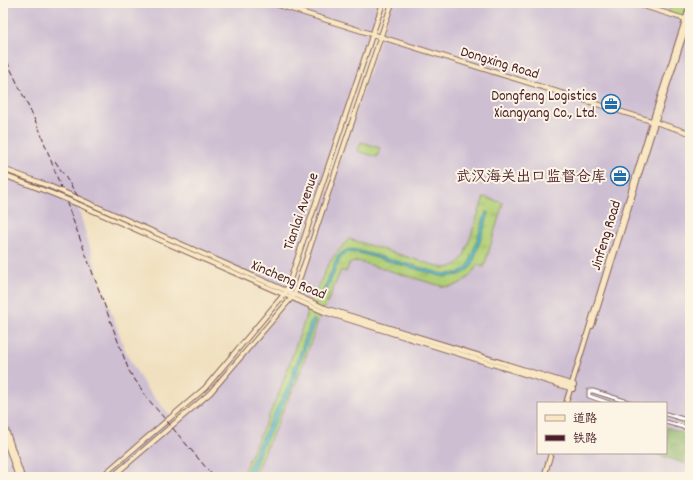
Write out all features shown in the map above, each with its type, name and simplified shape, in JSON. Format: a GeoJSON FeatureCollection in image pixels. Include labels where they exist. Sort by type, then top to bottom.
{"type":"FeatureCollection","features":[{"type":"Feature","properties":{"kind":"main road","name":"Dongxing Road"},"geometry":{"type":"LineString","coordinates":[[272,3],[690,133]]}},
{"type":"Feature","properties":{"kind":"main road","name":"Tianlai Avenue"},"geometry":{"type":"LineString","coordinates":[[101,477],[205,388],[284,293],[372,34],[384,3]]}},
{"type":"Feature","properties":{"kind":"main road","name":"Tianlai Avenue"},"geometry":{"type":"LineString","coordinates":[[112,477],[210,393],[293,296],[392,3]]}},
{"type":"Feature","properties":{"kind":"main road"},"geometry":{"type":"LineString","coordinates":[[634,3],[688,18]]}},
{"type":"Feature","properties":{"kind":"main road","name":"Jinfeng Road"},"geometry":{"type":"LineString","coordinates":[[568,402],[654,122],[688,18],[690,5]]}},
{"type":"Feature","properties":{"kind":"main road","name":"Xincheng Road"},"geometry":{"type":"LineString","coordinates":[[3,169],[75,197],[284,293]]}},
{"type":"Feature","properties":{"kind":"main road","name":"Xincheng Road"},"geometry":{"type":"LineString","coordinates":[[3,175],[52,193],[284,293],[325,308],[572,387]]}},
{"type":"Feature","properties":{"kind":"main road"},"geometry":{"type":"LineString","coordinates":[[3,421],[22,477]]}},
{"type":"Feature","properties":{"kind":"main road"},"geometry":{"type":"LineString","coordinates":[[3,433],[18,477]]}},
{"type":"Feature","properties":{"kind":"main road"},"geometry":{"type":"LineString","coordinates":[[545,477],[552,454]]}},
{"type":"Feature","properties":{"kind":"street"},"geometry":{"type":"LineString","coordinates":[[606,402],[589,396],[589,392],[593,391],[628,402]]}},
{"type":"Feature","properties":{"kind":"street"},"geometry":{"type":"LineString","coordinates":[[667,414],[690,422]]}},
{"type":"Feature","properties":{"kind":"street"},"geometry":{"type":"LineString","coordinates":[[667,422],[683,427],[690,422]]}},
{"type":"Feature","properties":{"kind":"shaded area"},"geometry":{"type":"Polygon","coordinates":[[[3,3],[383,3],[286,292],[75,197],[100,281],[127,355],[146,388],[177,421],[210,393],[294,295],[392,3],[690,3],[690,477],[3,477],[3,3]]]}},
{"type":"Feature","properties":{"kind":"green space"},"geometry":{"type":"Polygon","coordinates":[[[671,3],[690,3],[686,19],[668,14],[671,3]]]}},
{"type":"Feature","properties":{"kind":"green space"},"geometry":{"type":"Polygon","coordinates":[[[361,142],[380,148],[377,157],[358,151],[361,142]]]}},
{"type":"Feature","properties":{"kind":"green space"},"geometry":{"type":"Polygon","coordinates":[[[484,197],[503,203],[484,267],[477,265],[471,275],[462,282],[447,287],[441,286],[357,261],[349,264],[346,272],[341,270],[325,308],[323,307],[299,376],[253,477],[241,477],[279,393],[311,302],[328,265],[334,256],[349,239],[443,268],[453,266],[464,256],[484,197]]]}},
{"type":"Feature","properties":{"kind":"green space"},"geometry":{"type":"Polygon","coordinates":[[[667,427],[690,435],[690,465],[655,454],[667,454],[667,427]]]}},
{"type":"Feature","properties":{"kind":"water"},"geometry":{"type":"Polygon","coordinates":[[[486,212],[489,213],[472,266],[464,273],[444,277],[359,253],[349,252],[341,256],[324,297],[321,296],[338,256],[351,249],[444,274],[458,273],[465,269],[469,264],[486,212]]]}},
{"type":"Feature","properties":{"kind":"water"},"geometry":{"type":"Polygon","coordinates":[[[313,319],[315,320],[291,389],[261,449],[250,477],[245,477],[257,448],[289,384],[313,319]]]}},
{"type":"Feature","properties":{"kind":"railway"},"geometry":{"type":"LineString","coordinates":[[3,53],[40,131],[129,371],[148,399],[214,477]]}},
{"type":"Feature","properties":{"kind":"railway"},"geometry":{"type":"LineString","coordinates":[[55,161],[79,198]]}},
{"type":"Feature","properties":{"kind":"place","name":"Dongfeng Logistics Xiangyang Co., Ltd."},"geometry":{"type":"Point","coordinates":[611,104]}},
{"type":"Feature","properties":{"kind":"place","name":"武汉海关出口监督仓库"},"geometry":{"type":"Point","coordinates":[620,176]}}]}
